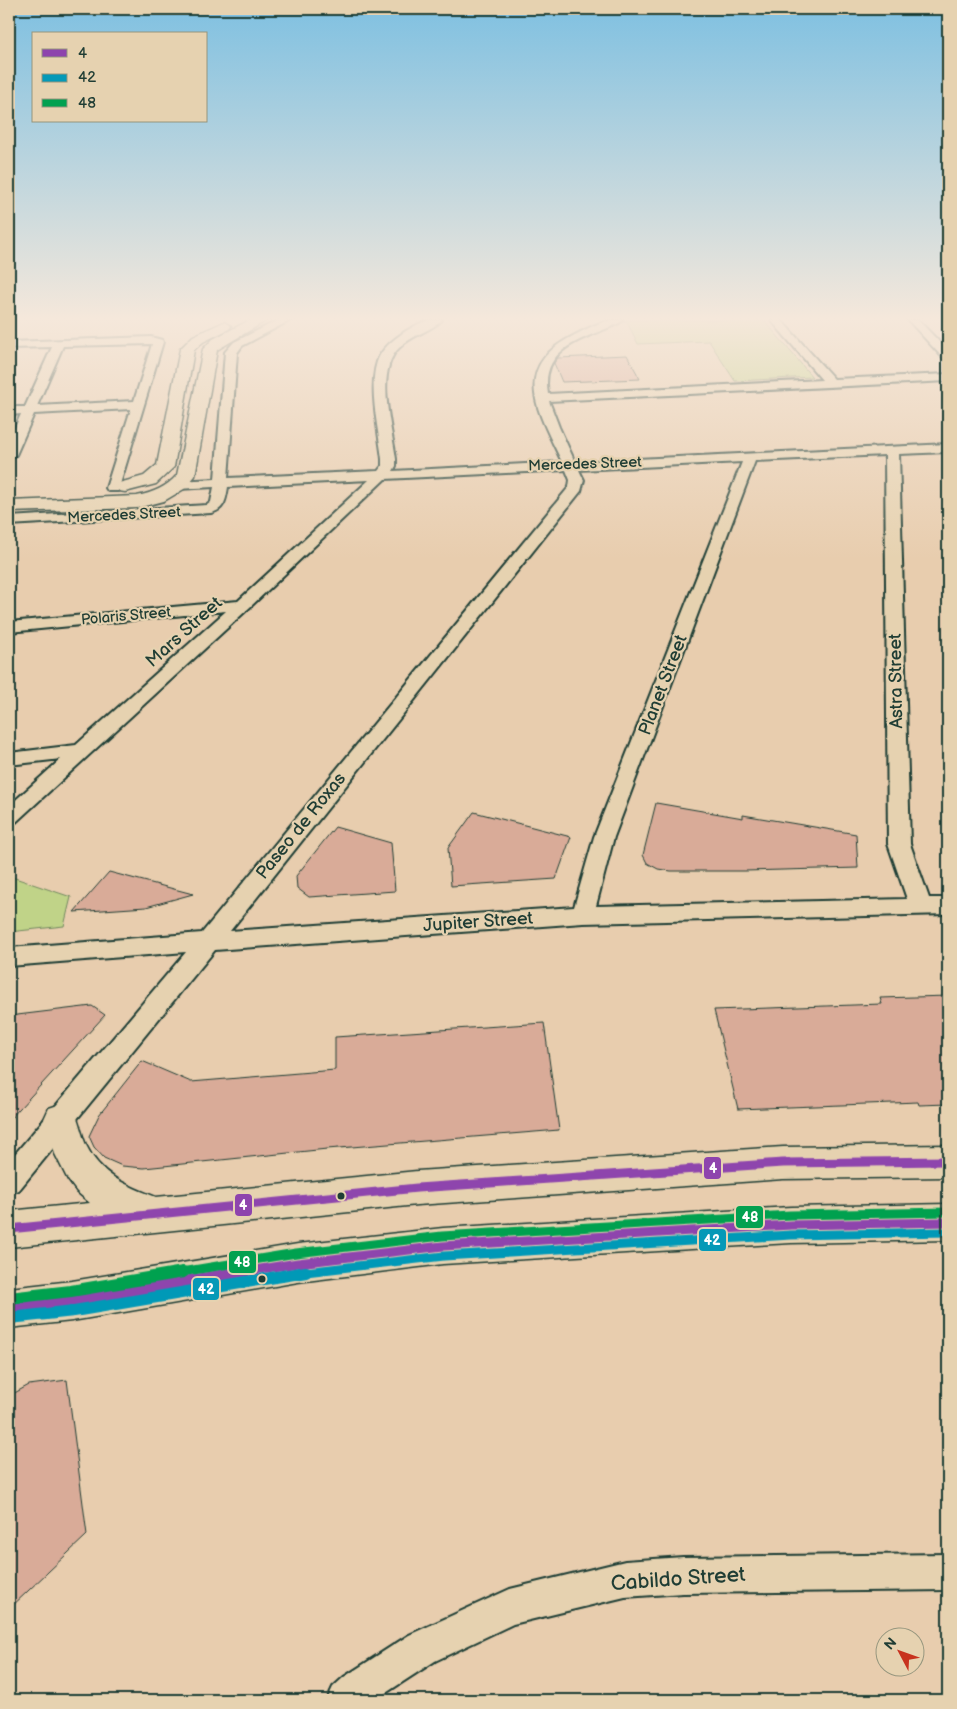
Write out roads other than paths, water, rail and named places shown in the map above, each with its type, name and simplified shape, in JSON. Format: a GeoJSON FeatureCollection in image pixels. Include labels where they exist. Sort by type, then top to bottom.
{"type":"FeatureCollection","features":[{"type":"Feature","properties":{"kind":"main road"},"geometry":{"type":"LineString","coordinates":[[113,488],[135,485],[150,480],[165,467],[178,400]]}},
{"type":"Feature","properties":{"kind":"main road"},"geometry":{"type":"LineString","coordinates":[[9,508],[136,502],[158,497],[178,485],[186,476],[200,400]]}},
{"type":"Feature","properties":{"kind":"main road"},"geometry":{"type":"LineString","coordinates":[[9,493],[178,485]]}},
{"type":"Feature","properties":{"kind":"main road"},"geometry":{"type":"LineString","coordinates":[[61,1119],[67,1144],[79,1167],[94,1184],[112,1198],[134,1208],[159,1214]]}},
{"type":"Feature","properties":{"kind":"main road"},"geometry":{"type":"LineString","coordinates":[[9,1229],[417,1188],[773,1164],[948,1161]]}},
{"type":"Feature","properties":{"kind":"main road"},"geometry":{"type":"LineString","coordinates":[[9,1308],[72,1301],[298,1263],[443,1246],[791,1225],[948,1222]]}},
{"type":"Feature","properties":{"kind":"street"},"geometry":{"type":"LineString","coordinates":[[9,455],[33,400]]}},
{"type":"Feature","properties":{"kind":"street"},"geometry":{"type":"LineString","coordinates":[[113,488],[140,400]]}},
{"type":"Feature","properties":{"kind":"street"},"geometry":{"type":"LineString","coordinates":[[221,484],[227,400]]}},
{"type":"Feature","properties":{"kind":"street"},"geometry":{"type":"LineString","coordinates":[[382,400],[389,459],[389,466],[384,473]]}},
{"type":"Feature","properties":{"kind":"street"},"geometry":{"type":"LineString","coordinates":[[543,400],[571,465]]}},
{"type":"Feature","properties":{"kind":"street"},"geometry":{"type":"LineString","coordinates":[[9,412],[138,405]]}},
{"type":"Feature","properties":{"kind":"street","name":"Mercedes Street"},"geometry":{"type":"LineString","coordinates":[[178,485],[221,484],[384,473],[892,452],[948,448]]}},
{"type":"Feature","properties":{"kind":"street","name":"Astra Street"},"geometry":{"type":"LineString","coordinates":[[892,452],[899,844],[921,907]]}},
{"type":"Feature","properties":{"kind":"street","name":"Planet Street"},"geometry":{"type":"LineString","coordinates":[[583,915],[604,837],[750,458]]}},
{"type":"Feature","properties":{"kind":"street","name":"Paseo de Roxas"},"geometry":{"type":"LineString","coordinates":[[9,1182],[576,488],[577,480],[571,465]]}},
{"type":"Feature","properties":{"kind":"street","name":"Mars Street"},"geometry":{"type":"LineString","coordinates":[[9,818],[243,605],[384,473]]}},
{"type":"Feature","properties":{"kind":"street","name":"Mercedes Street"},"geometry":{"type":"LineString","coordinates":[[158,497],[190,492],[221,484]]}},
{"type":"Feature","properties":{"kind":"street","name":"Mercedes Street"},"geometry":{"type":"LineString","coordinates":[[9,521],[211,509],[218,503],[221,484]]}},
{"type":"Feature","properties":{"kind":"street","name":"Polaris Street"},"geometry":{"type":"LineString","coordinates":[[9,627],[243,605]]}},
{"type":"Feature","properties":{"kind":"street"},"geometry":{"type":"LineString","coordinates":[[9,759],[81,751]]}},
{"type":"Feature","properties":{"kind":"street","name":"Jupiter Street"},"geometry":{"type":"LineString","coordinates":[[9,957],[101,948],[583,915],[948,906]]}},
{"type":"Feature","properties":{"kind":"street","name":"Cabildo Street"},"geometry":{"type":"LineString","coordinates":[[346,1700],[357,1690],[422,1648],[510,1607],[625,1578],[683,1575],[948,1572]]}}]}
